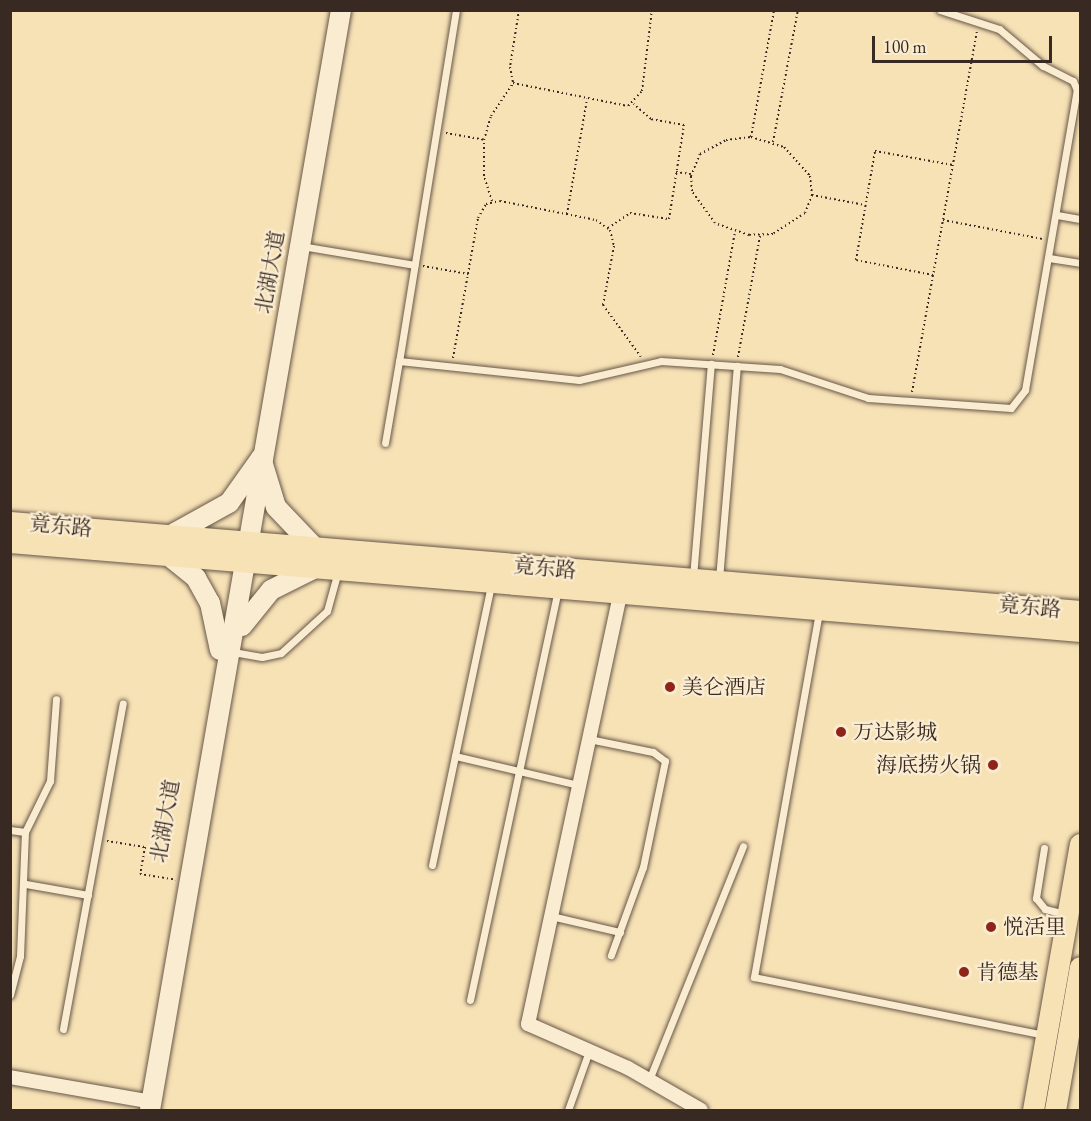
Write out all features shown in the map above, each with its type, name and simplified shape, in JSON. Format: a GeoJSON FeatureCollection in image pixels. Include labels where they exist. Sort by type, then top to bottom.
{"type":"FeatureCollection","features":[{"type":"Feature","properties":{"kind":"main road","name":"北湖大道"},"geometry":{"type":"LineString","coordinates":[[145,1106],[341,10]]}},
{"type":"Feature","properties":{"kind":"main road"},"geometry":{"type":"LineString","coordinates":[[226,651],[210,603],[196,578],[170,545],[229,503],[261,458]]}},
{"type":"Feature","properties":{"kind":"main road"},"geometry":{"type":"LineString","coordinates":[[226,651],[259,600],[315,559],[276,507],[261,458]]}},
{"type":"Feature","properties":{"kind":"main road","name":"竟东路"},"geometry":{"type":"LineString","coordinates":[[10,522],[170,545],[242,562],[315,559],[719,582],[1054,619],[1080,631]]}},
{"type":"Feature","properties":{"kind":"main road","name":"竟东路"},"geometry":{"type":"LineString","coordinates":[[10,542],[170,545],[246,542],[315,559],[338,571],[820,610],[1054,619],[1080,611]]}},
{"type":"Feature","properties":{"kind":"main road"},"geometry":{"type":"LineString","coordinates":[[1080,599],[1054,619],[1080,646]]}},
{"type":"Feature","properties":{"kind":"main road","name":"北湖大道"},"geometry":{"type":"LineString","coordinates":[[145,1106],[178,880],[226,651]]}},
{"type":"Feature","properties":{"kind":"main road"},"geometry":{"type":"LineString","coordinates":[[1033,1110],[1080,844]]}},
{"type":"Feature","properties":{"kind":"main road"},"geometry":{"type":"LineString","coordinates":[[1055,1110],[1080,967]]}},
{"type":"Feature","properties":{"kind":"main road"},"geometry":{"type":"LineString","coordinates":[[1069,1110],[1080,1050]]}},
{"type":"Feature","properties":{"kind":"street"},"geometry":{"type":"LineString","coordinates":[[620,595],[528,1024],[649,1080],[701,1110]]}},
{"type":"Feature","properties":{"kind":"street"},"geometry":{"type":"LineString","coordinates":[[10,1077],[145,1106]]}},
{"type":"Feature","properties":{"kind":"lane"},"geometry":{"type":"LineString","coordinates":[[385,444],[456,10]]}},
{"type":"Feature","properties":{"kind":"lane"},"geometry":{"type":"LineString","coordinates":[[399,361],[596,380],[644,362],[711,364],[796,371],[850,394],[910,403],[992,410],[1020,403],[1057,215],[1077,90],[1073,81],[1043,66],[1023,44],[979,23],[940,10]]}},
{"type":"Feature","properties":{"kind":"lane"},"geometry":{"type":"LineString","coordinates":[[1057,215],[1080,219]]}},
{"type":"Feature","properties":{"kind":"lane"},"geometry":{"type":"LineString","coordinates":[[299,246],[414,265]]}},
{"type":"Feature","properties":{"kind":"lane"},"geometry":{"type":"LineString","coordinates":[[1049,258],[1080,263]]}},
{"type":"Feature","properties":{"kind":"lane"},"geometry":{"type":"LineString","coordinates":[[693,580],[711,364]]}},
{"type":"Feature","properties":{"kind":"lane"},"geometry":{"type":"LineString","coordinates":[[719,582],[737,366]]}},
{"type":"Feature","properties":{"kind":"lane"},"geometry":{"type":"LineString","coordinates":[[226,651],[281,653],[327,610],[338,571]]}},
{"type":"Feature","properties":{"kind":"lane"},"geometry":{"type":"LineString","coordinates":[[432,865],[492,584]]}},
{"type":"Feature","properties":{"kind":"lane"},"geometry":{"type":"LineString","coordinates":[[470,1000],[558,590]]}},
{"type":"Feature","properties":{"kind":"lane"},"geometry":{"type":"LineString","coordinates":[[820,610],[754,977],[1046,1036]]}},
{"type":"Feature","properties":{"kind":"lane"},"geometry":{"type":"LineString","coordinates":[[10,995],[26,884],[25,832],[50,781],[56,699]]}},
{"type":"Feature","properties":{"kind":"lane"},"geometry":{"type":"LineString","coordinates":[[63,1029],[123,703]]}},
{"type":"Feature","properties":{"kind":"lane"},"geometry":{"type":"LineString","coordinates":[[589,739],[653,752],[665,761],[643,867],[611,955]]}},
{"type":"Feature","properties":{"kind":"lane"},"geometry":{"type":"LineString","coordinates":[[455,756],[579,785]]}},
{"type":"Feature","properties":{"kind":"lane"},"geometry":{"type":"LineString","coordinates":[[10,830],[25,832]]}},
{"type":"Feature","properties":{"kind":"lane"},"geometry":{"type":"LineString","coordinates":[[649,1080],[742,846]]}},
{"type":"Feature","properties":{"kind":"lane"},"geometry":{"type":"LineString","coordinates":[[1044,848],[1038,903],[1068,914]]}},
{"type":"Feature","properties":{"kind":"lane"},"geometry":{"type":"LineString","coordinates":[[26,884],[88,895]]}},
{"type":"Feature","properties":{"kind":"lane"},"geometry":{"type":"LineString","coordinates":[[551,916],[620,932]]}},
{"type":"Feature","properties":{"kind":"lane"},"geometry":{"type":"LineString","coordinates":[[568,1110],[589,1051]]}},
{"type":"Feature","properties":{"kind":"path"},"geometry":{"type":"LineString","coordinates":[[492,201],[484,176],[484,140],[491,116],[513,83],[510,67],[519,10]]}},
{"type":"Feature","properties":{"kind":"path"},"geometry":{"type":"LineString","coordinates":[[634,104],[642,91],[652,10]]}},
{"type":"Feature","properties":{"kind":"path"},"geometry":{"type":"LineString","coordinates":[[751,137],[774,10]]}},
{"type":"Feature","properties":{"kind":"path"},"geometry":{"type":"LineString","coordinates":[[773,142],[798,10]]}},
{"type":"Feature","properties":{"kind":"path"},"geometry":{"type":"LineString","coordinates":[[910,403],[979,23]]}},
{"type":"Feature","properties":{"kind":"path"},"geometry":{"type":"LineString","coordinates":[[513,83],[587,99],[634,104],[651,118],[684,125],[669,219],[630,213],[608,228]]}},
{"type":"Feature","properties":{"kind":"path"},"geometry":{"type":"LineString","coordinates":[[567,214],[587,99]]}},
{"type":"Feature","properties":{"kind":"path"},"geometry":{"type":"LineString","coordinates":[[436,131],[484,140]]}},
{"type":"Feature","properties":{"kind":"path"},"geometry":{"type":"LineString","coordinates":[[751,137],[773,142],[801,160],[812,195],[799,220],[760,235],[735,231],[699,208],[691,174],[706,149],[751,137]]}},
{"type":"Feature","properties":{"kind":"path"},"geometry":{"type":"LineString","coordinates":[[933,275],[856,260],[875,151],[953,165]]}},
{"type":"Feature","properties":{"kind":"path"},"geometry":{"type":"LineString","coordinates":[[676,172],[691,174]]}},
{"type":"Feature","properties":{"kind":"path"},"geometry":{"type":"LineString","coordinates":[[812,195],[865,206]]}},
{"type":"Feature","properties":{"kind":"path"},"geometry":{"type":"LineString","coordinates":[[492,201],[567,214],[608,228]]}},
{"type":"Feature","properties":{"kind":"path"},"geometry":{"type":"LineString","coordinates":[[452,366],[478,218],[492,201]]}},
{"type":"Feature","properties":{"kind":"path"},"geometry":{"type":"LineString","coordinates":[[943,220],[1052,241]]}},
{"type":"Feature","properties":{"kind":"path"},"geometry":{"type":"LineString","coordinates":[[608,228],[614,246],[603,305],[644,362]]}},
{"type":"Feature","properties":{"kind":"path"},"geometry":{"type":"LineString","coordinates":[[711,364],[735,231]]}},
{"type":"Feature","properties":{"kind":"path"},"geometry":{"type":"LineString","coordinates":[[737,366],[760,235]]}},
{"type":"Feature","properties":{"kind":"path"},"geometry":{"type":"LineString","coordinates":[[414,265],[468,274]]}},
{"type":"Feature","properties":{"kind":"path"},"geometry":{"type":"LineString","coordinates":[[99,840],[145,847],[140,874],[178,880]]}},
{"type":"Feature","properties":{"kind":"place","name":"美仑酒店"},"geometry":{"type":"Point","coordinates":[670,687]}},
{"type":"Feature","properties":{"kind":"place","name":"万达影城"},"geometry":{"type":"Point","coordinates":[841,732]}},
{"type":"Feature","properties":{"kind":"place","name":"海底捞火锅"},"geometry":{"type":"Point","coordinates":[993,765]}},
{"type":"Feature","properties":{"kind":"place","name":"悦活里"},"geometry":{"type":"Point","coordinates":[991,927]}},
{"type":"Feature","properties":{"kind":"place","name":"肯德基"},"geometry":{"type":"Point","coordinates":[964,972]}}]}
